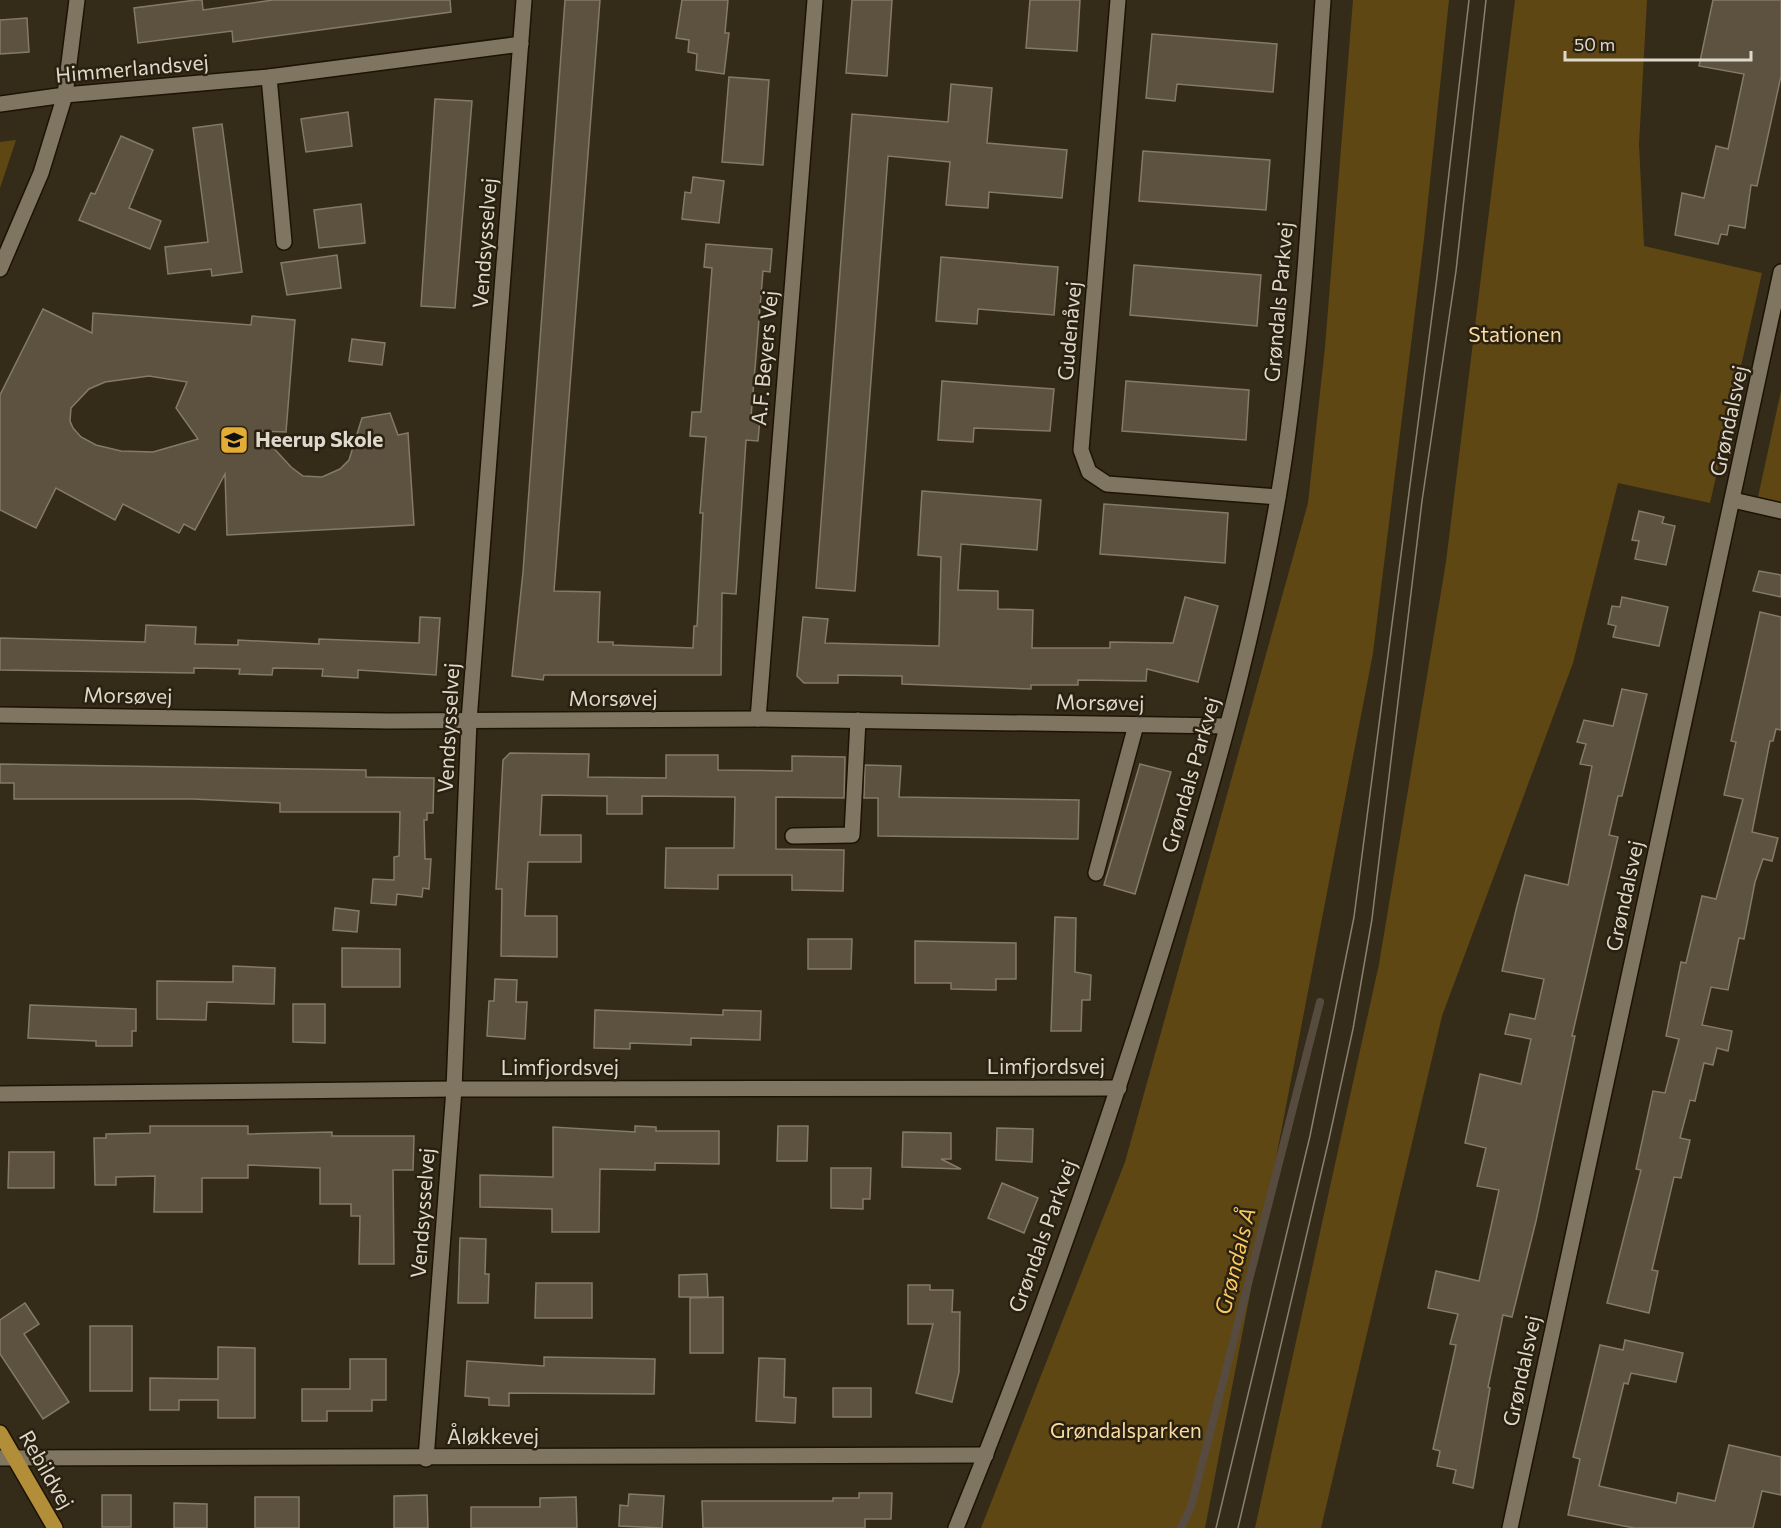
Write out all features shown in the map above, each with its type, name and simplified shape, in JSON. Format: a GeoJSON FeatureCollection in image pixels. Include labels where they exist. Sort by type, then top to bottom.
{"type":"FeatureCollection","features":[{"type":"Feature","properties":{"kind":"main road","name":"Rebildvej"},"geometry":{"type":"LineString","coordinates":[[0,1433],[55,1528]]}},
{"type":"Feature","properties":{"kind":"street"},"geometry":{"type":"LineString","coordinates":[[0,269],[41,173],[65,95],[77,0]]}},
{"type":"Feature","properties":{"kind":"street","name":"Vendsysselvej"},"geometry":{"type":"LineString","coordinates":[[426,1459],[454,1089],[470,721],[524,0]]}},
{"type":"Feature","properties":{"kind":"street","name":"A.F. Beyers Vej"},"geometry":{"type":"LineString","coordinates":[[758,719],[815,0]]}},
{"type":"Feature","properties":{"kind":"street","name":"Gudenåvej"},"geometry":{"type":"LineString","coordinates":[[1118,0],[1081,450],[1089,472],[1107,484],[1278,497]]}},
{"type":"Feature","properties":{"kind":"street","name":"Grøndals Parkvej"},"geometry":{"type":"LineString","coordinates":[[956,1528],[986,1455],[1119,1088],[1227,726],[1256,608],[1278,497],[1292,399],[1323,0]]}},
{"type":"Feature","properties":{"kind":"street","name":"Himmerlandsvej"},"geometry":{"type":"LineString","coordinates":[[0,104],[65,95],[269,77],[521,44]]}},
{"type":"Feature","properties":{"kind":"street"},"geometry":{"type":"LineString","coordinates":[[269,77],[284,242]]}},
{"type":"Feature","properties":{"kind":"street","name":"Grøndalsvej"},"geometry":{"type":"LineString","coordinates":[[1510,1528],[1779,290],[1781,272]]}},
{"type":"Feature","properties":{"kind":"street"},"geometry":{"type":"LineString","coordinates":[[1733,500],[1781,511]]}},
{"type":"Feature","properties":{"kind":"street","name":"Morsøvej"},"geometry":{"type":"LineString","coordinates":[[0,715],[470,721],[758,719],[1227,726]]}},
{"type":"Feature","properties":{"kind":"street"},"geometry":{"type":"LineString","coordinates":[[793,836],[852,836],[858,720]]}},
{"type":"Feature","properties":{"kind":"street"},"geometry":{"type":"LineString","coordinates":[[1096,873],[1136,724]]}},
{"type":"Feature","properties":{"kind":"street","name":"Limfjordsvej"},"geometry":{"type":"LineString","coordinates":[[0,1094],[454,1089],[1119,1088]]}},
{"type":"Feature","properties":{"kind":"street","name":"Åløkkevej"},"geometry":{"type":"LineString","coordinates":[[0,1458],[426,1459],[986,1455]]}},
{"type":"Feature","properties":{"kind":"green space","name":"Grøndalsparken"},"geometry":{"type":"Polygon","coordinates":[[[1353,0],[1449,0],[1424,239],[1373,653],[1205,1528],[981,1528],[1125,1162],[1308,503],[1325,347],[1353,0]]]}},
{"type":"Feature","properties":{"kind":"green space","name":"Stationen"},"geometry":{"type":"Polygon","coordinates":[[[1515,0],[1647,0],[1639,144],[1644,246],[1762,273],[1710,503],[1618,483],[1573,663],[1442,1016],[1321,1528],[1255,1528],[1379,964],[1446,562],[1515,0]]]}},
{"type":"Feature","properties":{"kind":"green space"},"geometry":{"type":"Polygon","coordinates":[[[16,140],[0,188],[0,142],[16,140]]]}},
{"type":"Feature","properties":{"kind":"green space"},"geometry":{"type":"Polygon","coordinates":[[[1781,391],[1781,502],[1758,497],[1781,391]]]}},
{"type":"Feature","properties":{"kind":"building"},"geometry":{"type":"Polygon","coordinates":[[[202,0],[203,10],[273,0],[450,0],[451,12],[233,42],[232,31],[138,43],[134,8],[202,0]]]}},
{"type":"Feature","properties":{"kind":"building"},"geometry":{"type":"Polygon","coordinates":[[[565,0],[600,0],[554,591],[600,592],[598,642],[613,642],[613,645],[693,648],[694,626],[697,626],[703,513],[700,513],[706,437],[690,436],[692,412],[701,412],[712,268],[704,267],[706,244],[772,249],[770,272],[763,271],[751,417],[760,418],[758,441],[746,440],[736,594],[722,593],[721,675],[544,675],[543,680],[512,676],[523,572],[565,0]]]}},
{"type":"Feature","properties":{"kind":"building"},"geometry":{"type":"Polygon","coordinates":[[[682,0],[728,0],[725,33],[729,33],[724,74],[696,70],[697,54],[688,52],[689,40],[676,38],[682,0]]]}},
{"type":"Feature","properties":{"kind":"building"},"geometry":{"type":"Polygon","coordinates":[[[852,0],[892,0],[887,76],[846,73],[852,0]]]}},
{"type":"Feature","properties":{"kind":"building"},"geometry":{"type":"Polygon","coordinates":[[[1030,0],[1080,0],[1077,51],[1026,48],[1030,0]]]}},
{"type":"Feature","properties":{"kind":"building"},"geometry":{"type":"Polygon","coordinates":[[[1713,0],[1781,0],[1781,76],[1757,186],[1751,185],[1745,228],[1729,225],[1727,235],[1721,234],[1718,244],[1675,235],[1682,193],[1704,198],[1716,146],[1728,149],[1744,74],[1699,66],[1713,0]]]}},
{"type":"Feature","properties":{"kind":"building"},"geometry":{"type":"Polygon","coordinates":[[[27,18],[29,52],[0,54],[0,20],[27,18]]]}},
{"type":"Feature","properties":{"kind":"building"},"geometry":{"type":"Polygon","coordinates":[[[1152,34],[1277,44],[1273,92],[1177,84],[1175,101],[1146,98],[1152,34]]]}},
{"type":"Feature","properties":{"kind":"building"},"geometry":{"type":"Polygon","coordinates":[[[729,77],[769,80],[763,165],[722,162],[729,77]]]}},
{"type":"Feature","properties":{"kind":"building"},"geometry":{"type":"Polygon","coordinates":[[[951,84],[992,88],[987,143],[1067,150],[1062,198],[989,192],[988,208],[946,205],[950,162],[888,156],[855,591],[816,588],[852,114],[948,122],[951,84]]]}},
{"type":"Feature","properties":{"kind":"building"},"geometry":{"type":"Polygon","coordinates":[[[435,99],[472,101],[455,308],[421,306],[435,99]]]}},
{"type":"Feature","properties":{"kind":"building"},"geometry":{"type":"Polygon","coordinates":[[[348,112],[352,146],[306,152],[301,119],[348,112]]]}},
{"type":"Feature","properties":{"kind":"building"},"geometry":{"type":"Polygon","coordinates":[[[222,124],[242,272],[212,276],[211,269],[168,274],[165,247],[208,242],[193,128],[222,124]]]}},
{"type":"Feature","properties":{"kind":"building"},"geometry":{"type":"Polygon","coordinates":[[[121,136],[153,150],[129,208],[161,221],[150,249],[79,220],[91,193],[95,194],[121,136]]]}},
{"type":"Feature","properties":{"kind":"building"},"geometry":{"type":"Polygon","coordinates":[[[1143,151],[1270,160],[1266,210],[1139,201],[1143,151]]]}},
{"type":"Feature","properties":{"kind":"building"},"geometry":{"type":"Polygon","coordinates":[[[693,177],[724,181],[719,223],[682,219],[685,192],[691,193],[693,177]]]}},
{"type":"Feature","properties":{"kind":"building"},"geometry":{"type":"Polygon","coordinates":[[[361,204],[365,243],[319,248],[314,210],[361,204]]]}},
{"type":"Feature","properties":{"kind":"building"},"geometry":{"type":"Polygon","coordinates":[[[337,255],[341,288],[287,295],[281,263],[337,255]]]}},
{"type":"Feature","properties":{"kind":"building"},"geometry":{"type":"Polygon","coordinates":[[[941,257],[1058,267],[1054,315],[978,309],[977,324],[936,321],[941,257]]]}},
{"type":"Feature","properties":{"kind":"building"},"geometry":{"type":"Polygon","coordinates":[[[1134,265],[1261,275],[1257,326],[1130,315],[1134,265]]]}},
{"type":"Feature","properties":{"kind":"building"},"geometry":{"type":"Polygon","coordinates":[[[43,309],[92,333],[93,313],[251,325],[252,316],[295,320],[286,432],[258,431],[291,467],[303,476],[322,477],[340,469],[349,460],[362,418],[390,413],[398,435],[408,433],[414,525],[227,535],[225,474],[195,530],[184,524],[179,533],[123,504],[115,520],[56,488],[36,528],[0,510],[0,395],[43,309]],[[149,376],[105,382],[89,389],[71,408],[70,421],[81,437],[96,445],[121,451],[153,452],[198,439],[176,408],[187,382],[149,376]]]}},
{"type":"Feature","properties":{"kind":"building"},"geometry":{"type":"Polygon","coordinates":[[[352,339],[385,343],[382,365],[349,361],[352,339]]]}},
{"type":"Feature","properties":{"kind":"building"},"geometry":{"type":"Polygon","coordinates":[[[942,381],[1054,389],[1050,431],[974,428],[973,442],[938,440],[942,381]]]}},
{"type":"Feature","properties":{"kind":"building"},"geometry":{"type":"Polygon","coordinates":[[[1126,381],[1249,390],[1246,440],[1122,431],[1126,381]]]}},
{"type":"Feature","properties":{"kind":"building"},"geometry":{"type":"Polygon","coordinates":[[[922,491],[1041,500],[1037,550],[961,544],[958,590],[998,591],[998,609],[1033,610],[1032,648],[1110,648],[1110,642],[1173,643],[1185,597],[1218,606],[1198,682],[1147,669],[1146,681],[1078,680],[1078,685],[1031,685],[1031,689],[902,684],[902,676],[838,675],[838,683],[804,683],[797,676],[803,617],[828,619],[825,643],[939,646],[941,557],[918,555],[922,491]]]}},
{"type":"Feature","properties":{"kind":"building"},"geometry":{"type":"Polygon","coordinates":[[[1104,504],[1228,513],[1225,563],[1100,554],[1104,504]]]}},
{"type":"Feature","properties":{"kind":"building"},"geometry":{"type":"Polygon","coordinates":[[[1639,511],[1664,517],[1662,523],[1675,526],[1666,565],[1635,559],[1639,541],[1632,540],[1639,511]]]}},
{"type":"Feature","properties":{"kind":"building"},"geometry":{"type":"Polygon","coordinates":[[[1759,571],[1781,575],[1781,597],[1753,591],[1759,571]]]}},
{"type":"Feature","properties":{"kind":"building"},"geometry":{"type":"Polygon","coordinates":[[[1622,597],[1668,607],[1659,646],[1613,637],[1616,626],[1608,624],[1612,606],[1620,607],[1622,597]]]}},
{"type":"Feature","properties":{"kind":"building"},"geometry":{"type":"Polygon","coordinates":[[[1760,612],[1781,617],[1781,730],[1776,729],[1773,741],[1770,741],[1752,832],[1778,838],[1772,861],[1763,859],[1755,882],[1744,939],[1739,938],[1728,990],[1711,987],[1702,1025],[1732,1031],[1728,1051],[1717,1048],[1713,1065],[1704,1063],[1695,1101],[1690,1100],[1680,1138],[1690,1140],[1681,1178],[1674,1177],[1652,1270],[1658,1271],[1649,1313],[1607,1303],[1641,1170],[1636,1169],[1653,1091],[1665,1093],[1679,1039],[1666,1036],[1681,962],[1686,963],[1702,896],[1716,899],[1743,799],[1724,795],[1736,742],[1731,741],[1760,612]]]}},
{"type":"Feature","properties":{"kind":"building"},"geometry":{"type":"Polygon","coordinates":[[[420,617],[440,618],[436,675],[358,670],[358,678],[322,676],[323,669],[273,668],[272,675],[239,674],[240,669],[194,668],[194,673],[0,670],[0,638],[145,642],[146,625],[196,627],[195,644],[238,645],[238,640],[319,644],[319,639],[419,643],[420,617]]]}},
{"type":"Feature","properties":{"kind":"building"},"geometry":{"type":"Polygon","coordinates":[[[1622,689],[1647,694],[1622,796],[1618,796],[1609,835],[1618,837],[1572,1036],[1575,1036],[1536,1221],[1512,1317],[1503,1315],[1488,1387],[1490,1388],[1473,1488],[1453,1483],[1456,1470],[1437,1466],[1440,1451],[1433,1449],[1456,1345],[1450,1344],[1458,1314],[1428,1308],[1436,1271],[1479,1281],[1499,1190],[1477,1186],[1486,1148],[1465,1143],[1480,1074],[1521,1084],[1531,1039],[1505,1034],[1510,1014],[1535,1019],[1544,979],[1502,971],[1516,910],[1525,875],[1568,885],[1592,766],[1580,764],[1586,744],[1577,742],[1584,720],[1613,726],[1622,689]]]}},
{"type":"Feature","properties":{"kind":"building"},"geometry":{"type":"Polygon","coordinates":[[[510,753],[589,754],[588,777],[666,778],[666,755],[718,755],[718,770],[792,771],[792,756],[845,757],[844,798],[776,797],[776,849],[844,850],[843,891],[792,890],[792,875],[718,875],[718,889],[665,888],[666,848],[734,848],[735,797],[642,796],[642,814],[607,814],[607,796],[542,795],[540,835],[581,835],[581,862],[528,862],[525,916],[557,916],[557,957],[501,956],[502,889],[496,889],[503,760],[510,753]]]}},
{"type":"Feature","properties":{"kind":"building"},"geometry":{"type":"Polygon","coordinates":[[[0,764],[366,770],[366,777],[434,778],[433,813],[427,813],[427,820],[424,820],[425,859],[431,859],[429,889],[423,888],[422,897],[397,894],[396,905],[371,903],[373,879],[394,880],[394,857],[399,856],[400,812],[280,812],[280,803],[193,799],[14,799],[14,783],[0,783],[0,764]]]}},
{"type":"Feature","properties":{"kind":"building"},"geometry":{"type":"Polygon","coordinates":[[[1140,764],[1171,772],[1135,894],[1104,885],[1140,764]]]}},
{"type":"Feature","properties":{"kind":"building"},"geometry":{"type":"Polygon","coordinates":[[[865,765],[901,766],[899,797],[1079,800],[1078,839],[878,836],[878,798],[864,798],[865,765]]]}},
{"type":"Feature","properties":{"kind":"building"},"geometry":{"type":"Polygon","coordinates":[[[335,908],[359,911],[357,932],[333,930],[335,908]]]}},
{"type":"Feature","properties":{"kind":"building"},"geometry":{"type":"Polygon","coordinates":[[[1055,917],[1076,918],[1075,972],[1091,975],[1090,1000],[1082,1000],[1081,1031],[1051,1031],[1055,917]]]}},
{"type":"Feature","properties":{"kind":"building"},"geometry":{"type":"Polygon","coordinates":[[[808,939],[852,939],[851,969],[808,969],[808,939]]]}},
{"type":"Feature","properties":{"kind":"building"},"geometry":{"type":"Polygon","coordinates":[[[915,941],[1016,943],[1016,979],[996,979],[996,990],[951,989],[951,983],[915,983],[915,941]]]}},
{"type":"Feature","properties":{"kind":"building"},"geometry":{"type":"Polygon","coordinates":[[[342,948],[400,949],[400,987],[342,987],[342,948]]]}},
{"type":"Feature","properties":{"kind":"building"},"geometry":{"type":"Polygon","coordinates":[[[233,966],[275,968],[274,1004],[207,1002],[206,1020],[157,1019],[157,981],[233,982],[233,966]]]}},
{"type":"Feature","properties":{"kind":"building"},"geometry":{"type":"Polygon","coordinates":[[[495,979],[517,980],[516,1002],[527,1002],[525,1039],[487,1036],[489,1001],[494,1001],[495,979]]]}},
{"type":"Feature","properties":{"kind":"building"},"geometry":{"type":"Polygon","coordinates":[[[293,1004],[325,1004],[325,1043],[293,1042],[293,1004]]]}},
{"type":"Feature","properties":{"kind":"building"},"geometry":{"type":"Polygon","coordinates":[[[30,1005],[136,1009],[136,1031],[132,1031],[132,1046],[96,1046],[96,1041],[28,1038],[30,1005]]]}},
{"type":"Feature","properties":{"kind":"building"},"geometry":{"type":"Polygon","coordinates":[[[595,1010],[723,1015],[723,1010],[761,1011],[760,1040],[691,1038],[691,1045],[630,1043],[630,1049],[594,1048],[595,1010]]]}},
{"type":"Feature","properties":{"kind":"building"},"geometry":{"type":"Polygon","coordinates":[[[150,1126],[248,1126],[248,1134],[332,1132],[332,1136],[414,1136],[413,1170],[393,1170],[394,1264],[359,1264],[360,1216],[351,1216],[351,1204],[320,1204],[320,1168],[248,1165],[248,1178],[202,1178],[202,1212],[154,1212],[155,1176],[116,1177],[116,1185],[95,1185],[94,1138],[106,1138],[106,1134],[150,1133],[150,1126]]]}},
{"type":"Feature","properties":{"kind":"building"},"geometry":{"type":"Polygon","coordinates":[[[635,1126],[656,1127],[656,1131],[719,1131],[719,1164],[655,1163],[655,1170],[600,1169],[599,1232],[552,1232],[552,1209],[480,1207],[480,1175],[553,1177],[553,1127],[635,1132],[635,1126]]]}},
{"type":"Feature","properties":{"kind":"building"},"geometry":{"type":"Polygon","coordinates":[[[778,1126],[808,1126],[807,1161],[777,1161],[778,1126]]]}},
{"type":"Feature","properties":{"kind":"building"},"geometry":{"type":"Polygon","coordinates":[[[997,1128],[1033,1129],[1032,1162],[996,1160],[997,1128]]]}},
{"type":"Feature","properties":{"kind":"building"},"geometry":{"type":"Polygon","coordinates":[[[903,1132],[951,1133],[951,1159],[941,1159],[961,1169],[902,1167],[903,1132]]]}},
{"type":"Feature","properties":{"kind":"building"},"geometry":{"type":"Polygon","coordinates":[[[9,1152],[54,1152],[54,1188],[8,1188],[9,1152]]]}},
{"type":"Feature","properties":{"kind":"building"},"geometry":{"type":"Polygon","coordinates":[[[831,1168],[871,1168],[870,1199],[863,1199],[863,1209],[831,1208],[831,1168]]]}},
{"type":"Feature","properties":{"kind":"building"},"geometry":{"type":"Polygon","coordinates":[[[1002,1183],[1038,1198],[1024,1233],[988,1218],[1002,1183]]]}},
{"type":"Feature","properties":{"kind":"building"},"geometry":{"type":"Polygon","coordinates":[[[460,1238],[486,1239],[485,1274],[489,1274],[488,1303],[458,1303],[460,1238]]]}},
{"type":"Feature","properties":{"kind":"building"},"geometry":{"type":"Polygon","coordinates":[[[707,1274],[708,1297],[679,1297],[679,1275],[707,1274]]]}},
{"type":"Feature","properties":{"kind":"building"},"geometry":{"type":"Polygon","coordinates":[[[536,1283],[592,1283],[592,1318],[535,1318],[536,1283]]]}},
{"type":"Feature","properties":{"kind":"building"},"geometry":{"type":"Polygon","coordinates":[[[908,1285],[930,1285],[930,1290],[953,1290],[952,1312],[960,1312],[959,1372],[952,1402],[916,1393],[933,1324],[908,1324],[908,1285]]]}},
{"type":"Feature","properties":{"kind":"building"},"geometry":{"type":"Polygon","coordinates":[[[723,1297],[723,1353],[690,1353],[690,1298],[723,1297]]]}},
{"type":"Feature","properties":{"kind":"building"},"geometry":{"type":"Polygon","coordinates":[[[25,1303],[39,1324],[24,1334],[69,1402],[43,1419],[0,1354],[0,1320],[25,1303]]]}},
{"type":"Feature","properties":{"kind":"building"},"geometry":{"type":"Polygon","coordinates":[[[90,1326],[132,1326],[132,1391],[90,1391],[90,1326]]]}},
{"type":"Feature","properties":{"kind":"building"},"geometry":{"type":"Polygon","coordinates":[[[1625,1340],[1683,1353],[1676,1382],[1631,1373],[1628,1384],[1624,1383],[1599,1486],[1676,1503],[1678,1493],[1715,1501],[1729,1445],[1781,1457],[1781,1495],[1762,1491],[1753,1528],[1634,1528],[1568,1515],[1580,1459],[1573,1457],[1600,1345],[1623,1350],[1625,1340]]]}},
{"type":"Feature","properties":{"kind":"building"},"geometry":{"type":"Polygon","coordinates":[[[218,1347],[255,1348],[255,1418],[218,1418],[218,1400],[179,1400],[179,1410],[150,1410],[150,1378],[218,1379],[218,1347]]]}},
{"type":"Feature","properties":{"kind":"building"},"geometry":{"type":"Polygon","coordinates":[[[544,1357],[655,1359],[654,1394],[509,1393],[509,1406],[489,1405],[489,1398],[465,1396],[467,1361],[544,1366],[544,1357]]]}},
{"type":"Feature","properties":{"kind":"building"},"geometry":{"type":"Polygon","coordinates":[[[759,1358],[785,1359],[784,1397],[796,1398],[795,1423],[756,1421],[759,1358]]]}},
{"type":"Feature","properties":{"kind":"building"},"geometry":{"type":"Polygon","coordinates":[[[350,1359],[386,1359],[386,1400],[372,1400],[372,1411],[327,1411],[327,1421],[302,1421],[302,1389],[350,1389],[350,1359]]]}},
{"type":"Feature","properties":{"kind":"building"},"geometry":{"type":"Polygon","coordinates":[[[833,1388],[871,1388],[871,1417],[833,1417],[833,1388]]]}},
{"type":"Feature","properties":{"kind":"building"},"geometry":{"type":"Polygon","coordinates":[[[859,1493],[892,1493],[891,1519],[865,1519],[865,1528],[703,1528],[702,1501],[833,1501],[833,1498],[859,1498],[859,1493]]]}},
{"type":"Feature","properties":{"kind":"building"},"geometry":{"type":"Polygon","coordinates":[[[629,1494],[664,1496],[662,1528],[619,1526],[620,1505],[628,1506],[629,1494]]]}},
{"type":"Feature","properties":{"kind":"building"},"geometry":{"type":"Polygon","coordinates":[[[102,1495],[131,1495],[131,1527],[102,1527],[102,1495]]]}},
{"type":"Feature","properties":{"kind":"building"},"geometry":{"type":"Polygon","coordinates":[[[427,1495],[428,1528],[394,1528],[394,1496],[427,1495]]]}},
{"type":"Feature","properties":{"kind":"building"},"geometry":{"type":"Polygon","coordinates":[[[255,1497],[299,1497],[299,1528],[255,1528],[255,1497]]]}},
{"type":"Feature","properties":{"kind":"building"},"geometry":{"type":"Polygon","coordinates":[[[576,1497],[577,1528],[471,1528],[471,1507],[540,1507],[540,1498],[576,1497]]]}},
{"type":"Feature","properties":{"kind":"building"},"geometry":{"type":"Polygon","coordinates":[[[174,1503],[207,1504],[207,1528],[174,1528],[174,1503]]]}},
{"type":"Feature","properties":{"kind":"waterway","name":"Grøndals Å"},"geometry":{"type":"LineString","coordinates":[[1181,1528],[1191,1507],[1320,1002]]}},
{"type":"Feature","properties":{"kind":"tram line"},"geometry":{"type":"LineString","coordinates":[[1216,1528],[1310,1136],[1354,917],[1437,277],[1469,0]]}},
{"type":"Feature","properties":{"kind":"tram line"},"geometry":{"type":"LineString","coordinates":[[1238,1528],[1329,1139],[1353,1029],[1372,919],[1422,501],[1456,271],[1486,0]]}},
{"type":"Feature","properties":{"kind":"place","name":"Heerup Skole"},"geometry":{"type":"Point","coordinates":[234,440]}}]}
